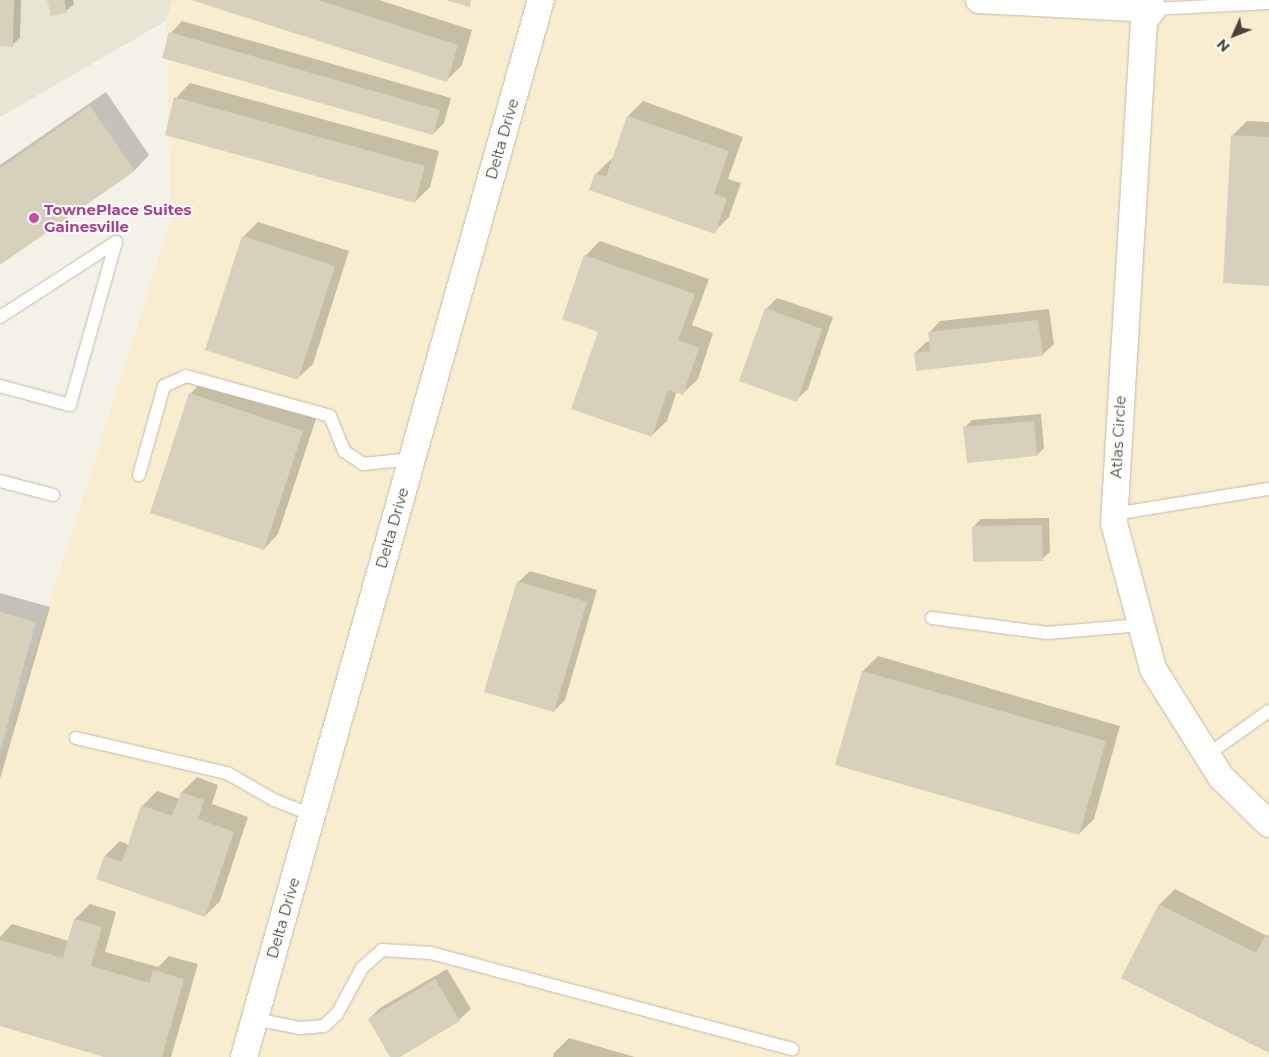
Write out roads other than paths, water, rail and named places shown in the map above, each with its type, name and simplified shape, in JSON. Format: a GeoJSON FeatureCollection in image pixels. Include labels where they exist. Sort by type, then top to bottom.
{"type":"FeatureCollection","features":[{"type":"Feature","properties":{"kind":"street","name":"Delta Drive"},"geometry":{"type":"LineString","coordinates":[[244,1057],[541,0]]}},
{"type":"Feature","properties":{"kind":"street"},"geometry":{"type":"LineString","coordinates":[[979,0],[1153,5]]}},
{"type":"Feature","properties":{"kind":"street","name":"Atlas Circle"},"geometry":{"type":"LineString","coordinates":[[1153,5],[1144,21],[1114,522],[1153,669],[1221,777],[1269,824]]}},
{"type":"Feature","properties":{"kind":"lane"},"geometry":{"type":"LineString","coordinates":[[1153,5],[1269,3]]}},
{"type":"Feature","properties":{"kind":"lane"},"geometry":{"type":"LineString","coordinates":[[0,316],[116,242],[70,405],[0,386]]}},
{"type":"Feature","properties":{"kind":"lane"},"geometry":{"type":"LineString","coordinates":[[139,475],[164,386],[186,376],[330,416],[344,451],[363,464],[412,459]]}},
{"type":"Feature","properties":{"kind":"lane"},"geometry":{"type":"LineString","coordinates":[[0,481],[53,495]]}},
{"type":"Feature","properties":{"kind":"lane"},"geometry":{"type":"LineString","coordinates":[[1114,514],[1269,490]]}},
{"type":"Feature","properties":{"kind":"lane"},"geometry":{"type":"LineString","coordinates":[[932,618],[1047,633],[1141,625]]}},
{"type":"Feature","properties":{"kind":"lane"},"geometry":{"type":"LineString","coordinates":[[1207,755],[1269,711]]}},
{"type":"Feature","properties":{"kind":"lane"},"geometry":{"type":"LineString","coordinates":[[76,738],[226,773],[274,800],[312,815]]}},
{"type":"Feature","properties":{"kind":"lane"},"geometry":{"type":"LineString","coordinates":[[255,1019],[300,1028],[324,1026],[337,1014],[362,968],[382,950],[392,950],[431,953],[792,1049]]}},
{"type":"Feature","properties":{"kind":"place","name":"TownePlace Suites Gainesville"},"geometry":{"type":"Point","coordinates":[34,218]}}]}
